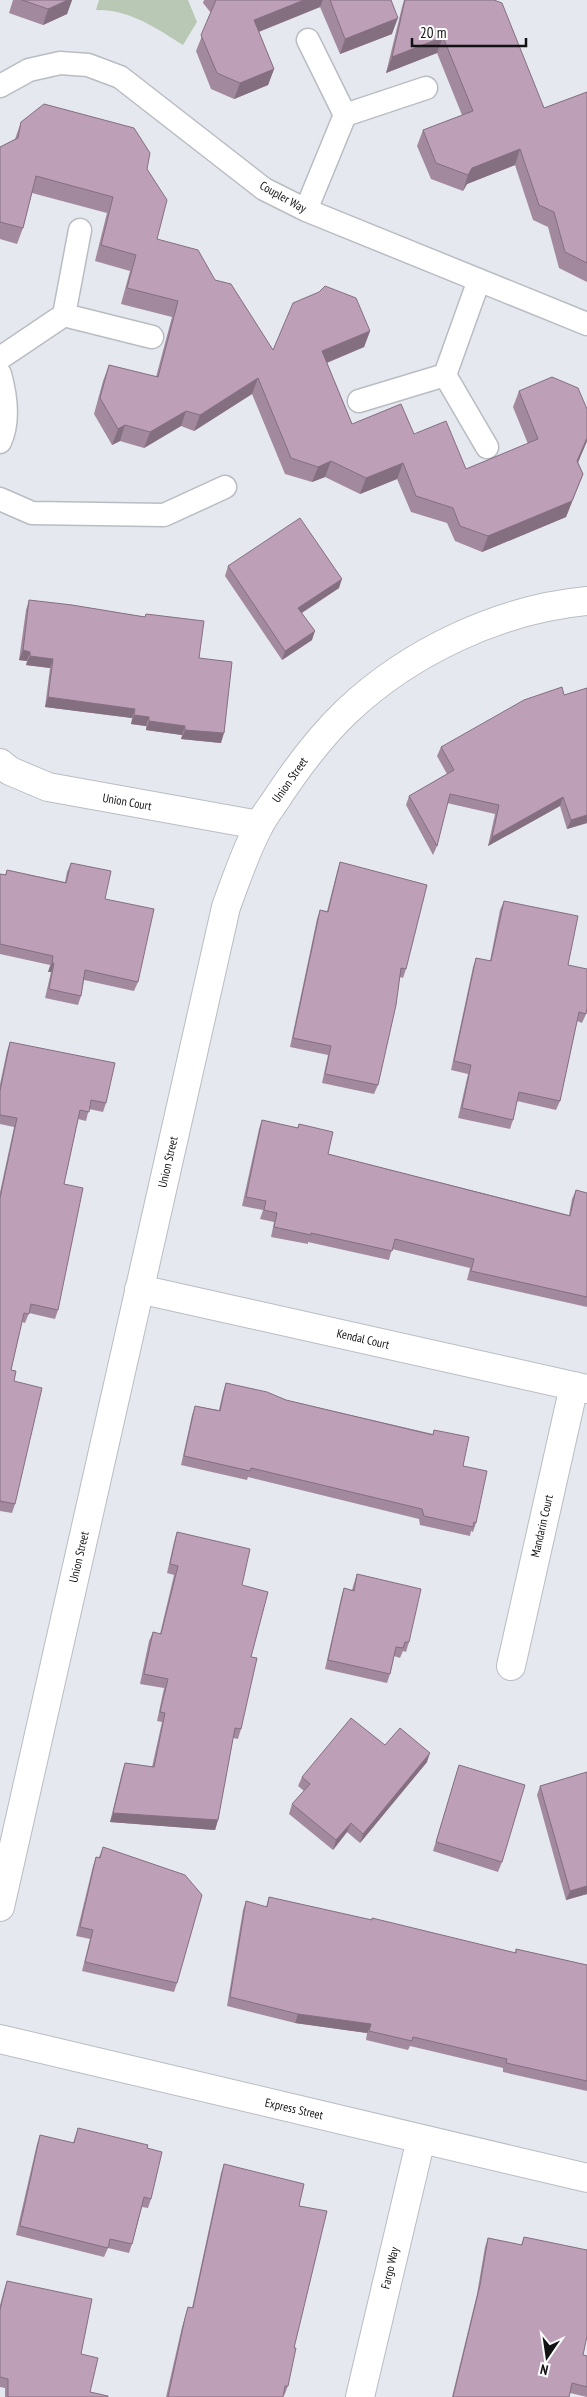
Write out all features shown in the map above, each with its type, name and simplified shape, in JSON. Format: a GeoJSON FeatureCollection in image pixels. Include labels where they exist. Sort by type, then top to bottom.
{"type":"FeatureCollection","features":[{"type":"Feature","properties":{"kind":"street","name":"Union Street"},"geometry":{"type":"LineString","coordinates":[[0,1907],[226,907],[246,852],[259,825],[303,759],[347,712],[396,673],[447,642],[508,618],[569,602],[587,600]]}},
{"type":"Feature","properties":{"kind":"street","name":"Union Court"},"geometry":{"type":"LineString","coordinates":[[0,764],[10,771],[48,787],[259,825]]}},
{"type":"Feature","properties":{"kind":"street","name":"Kendal Court"},"geometry":{"type":"LineString","coordinates":[[139,1289],[580,1387]]}},
{"type":"Feature","properties":{"kind":"street","name":"Mandarin Court"},"geometry":{"type":"LineString","coordinates":[[511,1666],[580,1387]]}},
{"type":"Feature","properties":{"kind":"street","name":"Express Street"},"geometry":{"type":"LineString","coordinates":[[0,2039],[587,2178]]}},
{"type":"Feature","properties":{"kind":"street","name":"Fargo Way"},"geometry":{"type":"LineString","coordinates":[[360,2397],[421,2139]]}},
{"type":"Feature","properties":{"kind":"lane"},"geometry":{"type":"LineString","coordinates":[[306,210],[345,115],[308,40]]}},
{"type":"Feature","properties":{"kind":"lane","name":"Coupler Way"},"geometry":{"type":"LineString","coordinates":[[0,86],[29,70],[60,63],[88,65],[120,78],[264,189],[306,210],[587,324]]}},
{"type":"Feature","properties":{"kind":"lane"},"geometry":{"type":"LineString","coordinates":[[345,115],[426,88]]}},
{"type":"Feature","properties":{"kind":"lane"},"geometry":{"type":"LineString","coordinates":[[0,358],[64,315],[80,230]]}},
{"type":"Feature","properties":{"kind":"lane"},"geometry":{"type":"LineString","coordinates":[[479,280],[445,375],[487,447]]}},
{"type":"Feature","properties":{"kind":"lane"},"geometry":{"type":"LineString","coordinates":[[64,315],[152,338]]}},
{"type":"Feature","properties":{"kind":"lane"},"geometry":{"type":"LineString","coordinates":[[0,374],[6,398],[4,434],[0,442]]}},
{"type":"Feature","properties":{"kind":"lane"},"geometry":{"type":"LineString","coordinates":[[359,401],[445,375]]}},
{"type":"Feature","properties":{"kind":"lane"},"geometry":{"type":"LineString","coordinates":[[0,498],[32,513],[164,515],[225,487]]}},
{"type":"Feature","properties":{"kind":"green space"},"geometry":{"type":"Polygon","coordinates":[[[99,0],[188,0],[197,22],[183,45],[131,16],[96,10],[99,0]]]}},
{"type":"Feature","properties":{"kind":"building"},"geometry":{"type":"Polygon","coordinates":[[[22,0],[68,0],[48,9],[22,0]]]}},
{"type":"Feature","properties":{"kind":"building"},"geometry":{"type":"Polygon","coordinates":[[[216,0],[304,0],[254,20],[274,69],[240,83],[217,73],[201,35],[216,0]]]}},
{"type":"Feature","properties":{"kind":"building"},"geometry":{"type":"Polygon","coordinates":[[[330,0],[391,0],[398,18],[345,39],[330,0]]]}},
{"type":"Feature","properties":{"kind":"building"},"geometry":{"type":"Polygon","coordinates":[[[405,0],[494,0],[502,3],[544,108],[587,92],[587,263],[565,252],[554,212],[539,205],[520,149],[472,168],[468,175],[436,163],[423,130],[473,111],[443,37],[392,57],[405,0]]]}},
{"type":"Feature","properties":{"kind":"building"},"geometry":{"type":"Polygon","coordinates":[[[44,104],[134,128],[150,153],[147,169],[167,200],[157,239],[198,250],[215,280],[231,284],[273,350],[293,303],[319,292],[325,286],[356,298],[370,331],[322,351],[352,424],[401,404],[414,434],[446,421],[466,469],[538,439],[519,391],[552,377],[578,388],[587,409],[587,438],[577,461],[583,474],[572,501],[488,536],[460,526],[453,508],[416,496],[403,463],[366,478],[331,461],[318,467],[291,458],[258,378],[200,415],[186,411],[150,432],[125,425],[118,429],[100,398],[109,365],[158,377],[178,301],[127,288],[136,255],[101,245],[113,197],[36,176],[23,228],[0,222],[0,147],[18,138],[21,122],[44,104]]]}},
{"type":"Feature","properties":{"kind":"building"},"geometry":{"type":"Polygon","coordinates":[[[300,518],[342,579],[298,608],[315,631],[285,651],[228,566],[300,518]]]}},
{"type":"Feature","properties":{"kind":"building"},"geometry":{"type":"Polygon","coordinates":[[[29,600],[145,617],[146,614],[204,621],[199,658],[232,662],[224,733],[185,730],[185,726],[149,721],[149,717],[134,715],[135,709],[48,697],[53,659],[30,656],[30,652],[23,650],[29,600]]]}},
{"type":"Feature","properties":{"kind":"building"},"geometry":{"type":"Polygon","coordinates":[[[562,687],[564,695],[587,688],[587,815],[571,820],[563,797],[492,837],[499,805],[450,794],[437,846],[409,796],[454,770],[441,747],[524,700],[562,687]]]}},
{"type":"Feature","properties":{"kind":"building"},"geometry":{"type":"Polygon","coordinates":[[[340,862],[427,885],[406,969],[401,968],[396,1005],[378,1085],[325,1074],[331,1046],[293,1038],[320,910],[328,912],[340,862]]]}},
{"type":"Feature","properties":{"kind":"building"},"geometry":{"type":"Polygon","coordinates":[[[71,863],[111,871],[105,899],[154,909],[138,982],[85,970],[81,996],[49,989],[54,963],[52,963],[53,956],[0,944],[0,874],[6,875],[7,870],[66,883],[71,863]]]}},
{"type":"Feature","properties":{"kind":"building"},"geometry":{"type":"Polygon","coordinates":[[[504,901],[578,916],[568,965],[587,969],[586,1014],[579,1012],[560,1101],[519,1092],[513,1120],[462,1108],[471,1065],[454,1061],[476,958],[491,961],[504,901]]]}},
{"type":"Feature","properties":{"kind":"building"},"geometry":{"type":"Polygon","coordinates":[[[10,1042],[115,1063],[106,1103],[91,1100],[89,1112],[80,1110],[64,1184],[83,1188],[58,1310],[31,1304],[29,1314],[24,1313],[11,1370],[16,1371],[14,1381],[42,1388],[15,1504],[0,1501],[0,1198],[17,1118],[0,1115],[0,1091],[10,1042]]]}},
{"type":"Feature","properties":{"kind":"building"},"geometry":{"type":"Polygon","coordinates":[[[262,1120],[298,1128],[299,1124],[333,1132],[328,1154],[570,1216],[576,1190],[587,1193],[587,1297],[471,1271],[474,1259],[395,1239],[392,1251],[274,1227],[277,1213],[264,1210],[266,1201],[246,1197],[262,1120]]]}},
{"type":"Feature","properties":{"kind":"building"},"geometry":{"type":"Polygon","coordinates":[[[226,1383],[267,1392],[286,1400],[433,1435],[434,1430],[469,1437],[463,1466],[487,1471],[476,1523],[474,1522],[473,1527],[424,1516],[422,1509],[251,1468],[250,1471],[184,1456],[195,1406],[220,1411],[226,1383]]]}},
{"type":"Feature","properties":{"kind":"building"},"geometry":{"type":"Polygon","coordinates":[[[177,1532],[250,1549],[242,1585],[268,1592],[251,1657],[257,1658],[241,1729],[235,1728],[218,1820],[113,1813],[125,1763],[154,1767],[165,1713],[160,1712],[168,1679],[144,1674],[153,1632],[161,1634],[178,1566],[170,1564],[177,1532]]]}},
{"type":"Feature","properties":{"kind":"building"},"geometry":{"type":"Polygon","coordinates":[[[357,1574],[421,1589],[409,1642],[405,1642],[403,1648],[396,1647],[390,1674],[328,1660],[344,1588],[354,1591],[357,1574]]]}},
{"type":"Feature","properties":{"kind":"building"},"geometry":{"type":"Polygon","coordinates":[[[351,1718],[385,1745],[400,1728],[430,1753],[363,1834],[351,1823],[336,1840],[292,1804],[310,1784],[302,1777],[351,1718]]]}},
{"type":"Feature","properties":{"kind":"building"},"geometry":{"type":"Polygon","coordinates":[[[459,1765],[525,1785],[502,1862],[436,1842],[459,1765]]]}},
{"type":"Feature","properties":{"kind":"building"},"geometry":{"type":"Polygon","coordinates":[[[587,1772],[587,1886],[570,1891],[540,1786],[587,1772]]]}},
{"type":"Feature","properties":{"kind":"building"},"geometry":{"type":"Polygon","coordinates":[[[103,1847],[185,1875],[202,1895],[177,1983],[85,1962],[93,1930],[80,1927],[96,1857],[100,1858],[103,1847]]]}},
{"type":"Feature","properties":{"kind":"building"},"geometry":{"type":"Polygon","coordinates":[[[269,1897],[372,1920],[372,1918],[516,1953],[516,1949],[587,1965],[587,2081],[506,2063],[507,2059],[413,2037],[412,2041],[369,2031],[371,2024],[298,2014],[230,1997],[246,1901],[267,1907],[269,1897]]]}},
{"type":"Feature","properties":{"kind":"building"},"geometry":{"type":"Polygon","coordinates":[[[78,2128],[148,2145],[147,2148],[162,2152],[151,2199],[144,2197],[132,2244],[110,2239],[108,2248],[20,2226],[40,2135],[74,2143],[78,2128]]]}},
{"type":"Feature","properties":{"kind":"building"},"geometry":{"type":"Polygon","coordinates":[[[224,2164],[304,2184],[299,2206],[327,2211],[294,2348],[296,2348],[288,2386],[285,2386],[283,2397],[168,2397],[188,2307],[193,2308],[224,2164]]]}},
{"type":"Feature","properties":{"kind":"building"},"geometry":{"type":"Polygon","coordinates":[[[524,2237],[587,2250],[587,2336],[583,2355],[587,2356],[587,2387],[572,2383],[569,2397],[453,2397],[480,2285],[488,2238],[522,2245],[524,2237]]]}},
{"type":"Feature","properties":{"kind":"building"},"geometry":{"type":"Polygon","coordinates":[[[7,2281],[92,2299],[81,2354],[98,2358],[90,2392],[108,2397],[8,2397],[8,2379],[0,2377],[0,2310],[7,2281]]]}}]}
